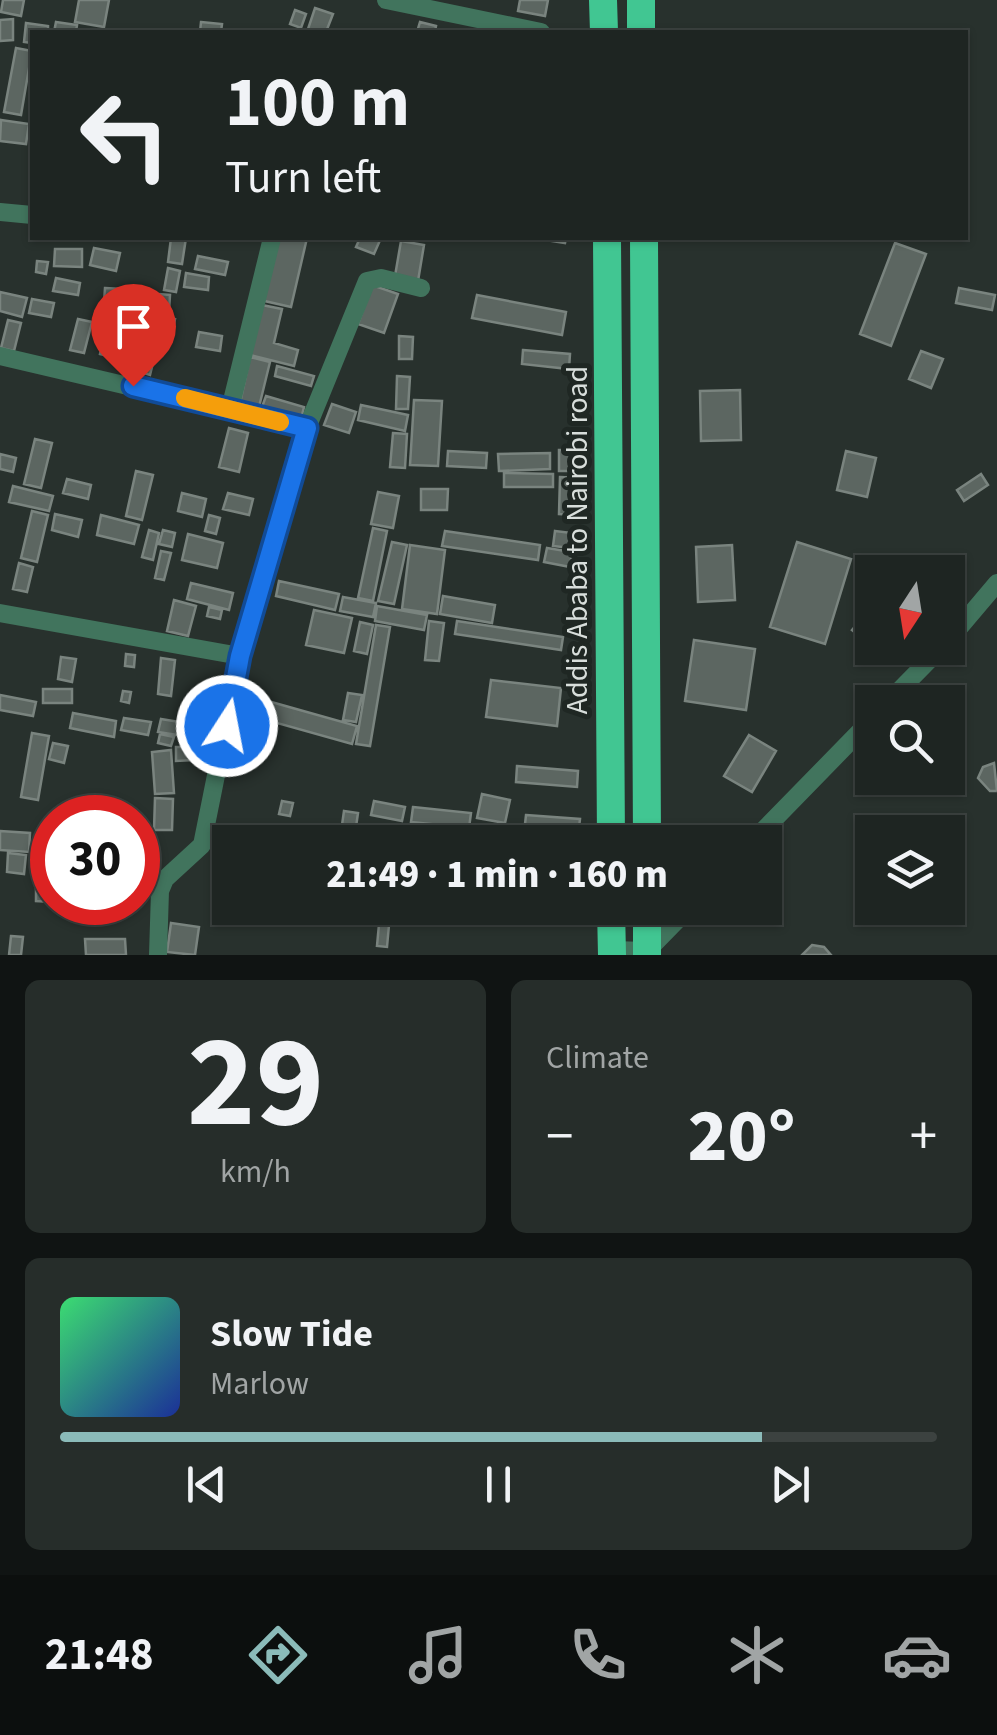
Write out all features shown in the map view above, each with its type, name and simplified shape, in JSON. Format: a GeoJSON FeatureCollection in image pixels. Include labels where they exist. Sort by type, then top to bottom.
{"type":"FeatureCollection","features":[{"type":"Feature","properties":{"kind":"highway"},"geometry":{"type":"LineString","coordinates":[[603,0],[604,30]]}},
{"type":"Feature","properties":{"kind":"highway"},"geometry":{"type":"LineString","coordinates":[[641,0],[641,30]]}},
{"type":"Feature","properties":{"kind":"highway","name":"Addis Ababa to Nairobi road"},"geometry":{"type":"LineString","coordinates":[[608,240],[610,825]]}},
{"type":"Feature","properties":{"kind":"highway"},"geometry":{"type":"LineString","coordinates":[[644,240],[648,825]]}},
{"type":"Feature","properties":{"kind":"highway"},"geometry":{"type":"LineString","coordinates":[[611,925],[612,952]]}},
{"type":"Feature","properties":{"kind":"highway"},"geometry":{"type":"LineString","coordinates":[[647,925],[647,953]]}},
{"type":"Feature","properties":{"kind":"street"},"geometry":{"type":"LineString","coordinates":[[386,0],[530,30]]}},
{"type":"Feature","properties":{"kind":"street"},"geometry":{"type":"LineString","coordinates":[[0,212],[30,215]]}},
{"type":"Feature","properties":{"kind":"street"},"geometry":{"type":"LineString","coordinates":[[230,409],[272,240]]}},
{"type":"Feature","properties":{"kind":"street"},"geometry":{"type":"LineString","coordinates":[[158,955],[160,891],[165,879],[202,846],[240,656],[307,428],[367,281],[381,278],[420,288]]}},
{"type":"Feature","properties":{"kind":"street"},"geometry":{"type":"LineString","coordinates":[[0,356],[307,428]]}},
{"type":"Feature","properties":{"kind":"street"},"geometry":{"type":"LineString","coordinates":[[965,621],[997,583]]}},
{"type":"Feature","properties":{"kind":"street"},"geometry":{"type":"LineString","coordinates":[[1,618],[240,656]]}},
{"type":"Feature","properties":{"kind":"street"},"geometry":{"type":"LineString","coordinates":[[905,685],[925,665]]}},
{"type":"Feature","properties":{"kind":"street"},"geometry":{"type":"LineString","coordinates":[[768,825],[855,736]]}},
{"type":"Feature","properties":{"kind":"street"},"geometry":{"type":"LineString","coordinates":[[612,952],[647,953],[673,925]]}},
{"type":"Feature","properties":{"kind":"building"},"geometry":{"type":"Polygon","coordinates":[[[3,0],[24,0],[21,16],[1,12],[3,0]]]}},
{"type":"Feature","properties":{"kind":"building"},"geometry":{"type":"Polygon","coordinates":[[[79,0],[109,0],[104,27],[75,22],[79,0]]]}},
{"type":"Feature","properties":{"kind":"building"},"geometry":{"type":"Polygon","coordinates":[[[520,0],[548,0],[545,16],[518,11],[520,0]]]}},
{"type":"Feature","properties":{"kind":"building"},"geometry":{"type":"Polygon","coordinates":[[[315,8],[333,14],[327,30],[308,30],[315,8]]]}},
{"type":"Feature","properties":{"kind":"building"},"geometry":{"type":"Polygon","coordinates":[[[295,10],[306,14],[301,28],[290,24],[295,10]]]}},
{"type":"Feature","properties":{"kind":"building"},"geometry":{"type":"Polygon","coordinates":[[[13,19],[13,40],[0,41],[0,20],[13,19]]]}},
{"type":"Feature","properties":{"kind":"building"},"geometry":{"type":"Polygon","coordinates":[[[56,22],[77,25],[76,30],[54,30],[56,22]]]}},
{"type":"Feature","properties":{"kind":"building"},"geometry":{"type":"Polygon","coordinates":[[[201,22],[222,24],[221,30],[200,30],[201,22]]]}},
{"type":"Feature","properties":{"kind":"building"},"geometry":{"type":"Polygon","coordinates":[[[420,22],[436,26],[435,30],[418,30],[420,22]]]}},
{"type":"Feature","properties":{"kind":"building"},"geometry":{"type":"Polygon","coordinates":[[[26,23],[48,26],[48,30],[30,30],[30,43],[24,42],[26,23]]]}},
{"type":"Feature","properties":{"kind":"building"},"geometry":{"type":"Polygon","coordinates":[[[16,48],[30,51],[21,115],[4,112],[16,48]]]}},
{"type":"Feature","properties":{"kind":"building"},"geometry":{"type":"Polygon","coordinates":[[[1,120],[29,124],[26,144],[0,141],[1,120]]]}},
{"type":"Feature","properties":{"kind":"building"},"geometry":{"type":"Polygon","coordinates":[[[171,240],[186,240],[182,264],[168,262],[171,240]]]}},
{"type":"Feature","properties":{"kind":"building"},"geometry":{"type":"Polygon","coordinates":[[[275,240],[307,240],[291,307],[260,300],[275,240]]]}},
{"type":"Feature","properties":{"kind":"building"},"geometry":{"type":"Polygon","coordinates":[[[359,240],[380,240],[374,254],[356,247],[359,240]]]}},
{"type":"Feature","properties":{"kind":"building"},"geometry":{"type":"Polygon","coordinates":[[[401,241],[424,245],[418,281],[395,276],[401,241]]]}},
{"type":"Feature","properties":{"kind":"building"},"geometry":{"type":"Polygon","coordinates":[[[895,243],[926,254],[891,346],[860,334],[895,243]]]}},
{"type":"Feature","properties":{"kind":"building"},"geometry":{"type":"Polygon","coordinates":[[[94,248],[120,253],[116,271],[90,265],[94,248]]]}},
{"type":"Feature","properties":{"kind":"building"},"geometry":{"type":"Polygon","coordinates":[[[55,249],[82,249],[82,267],[54,266],[55,249]]]}},
{"type":"Feature","properties":{"kind":"building"},"geometry":{"type":"Polygon","coordinates":[[[198,256],[228,262],[225,275],[195,269],[198,256]]]}},
{"type":"Feature","properties":{"kind":"building"},"geometry":{"type":"Polygon","coordinates":[[[37,261],[48,262],[46,274],[36,272],[37,261]]]}},
{"type":"Feature","properties":{"kind":"building"},"geometry":{"type":"Polygon","coordinates":[[[168,268],[180,271],[176,292],[164,290],[168,268]]]}},
{"type":"Feature","properties":{"kind":"building"},"geometry":{"type":"Polygon","coordinates":[[[186,273],[209,277],[208,290],[184,287],[186,273]]]}},
{"type":"Feature","properties":{"kind":"building"},"geometry":{"type":"Polygon","coordinates":[[[56,278],[80,283],[78,295],[53,291],[56,278]]]}},
{"type":"Feature","properties":{"kind":"building"},"geometry":{"type":"Polygon","coordinates":[[[372,285],[398,294],[384,333],[358,324],[372,285]]]}},
{"type":"Feature","properties":{"kind":"building"},"geometry":{"type":"Polygon","coordinates":[[[105,288],[122,289],[121,303],[104,302],[105,288]]]}},
{"type":"Feature","properties":{"kind":"building"},"geometry":{"type":"Polygon","coordinates":[[[959,288],[995,295],[992,310],[956,303],[959,288]]]}},
{"type":"Feature","properties":{"kind":"building"},"geometry":{"type":"Polygon","coordinates":[[[0,292],[27,298],[22,317],[0,311],[0,292]]]}},
{"type":"Feature","properties":{"kind":"building"},"geometry":{"type":"Polygon","coordinates":[[[158,294],[170,295],[169,313],[156,311],[158,294]]]}},
{"type":"Feature","properties":{"kind":"building"},"geometry":{"type":"Polygon","coordinates":[[[477,295],[566,312],[562,335],[472,318],[477,295]]]}},
{"type":"Feature","properties":{"kind":"building"},"geometry":{"type":"Polygon","coordinates":[[[131,297],[147,301],[145,312],[128,307],[131,297]]]}},
{"type":"Feature","properties":{"kind":"building"},"geometry":{"type":"Polygon","coordinates":[[[32,299],[54,303],[51,317],[29,313],[32,299]]]}},
{"type":"Feature","properties":{"kind":"building"},"geometry":{"type":"Polygon","coordinates":[[[262,305],[282,309],[274,343],[298,350],[294,366],[250,355],[262,305]]]}},
{"type":"Feature","properties":{"kind":"building"},"geometry":{"type":"Polygon","coordinates":[[[110,307],[123,309],[113,357],[100,354],[110,307]]]}},
{"type":"Feature","properties":{"kind":"building"},"geometry":{"type":"Polygon","coordinates":[[[133,316],[143,319],[140,332],[130,330],[133,316]]]}},
{"type":"Feature","properties":{"kind":"building"},"geometry":{"type":"Polygon","coordinates":[[[149,317],[159,320],[154,338],[144,336],[149,317]]]}},
{"type":"Feature","properties":{"kind":"building"},"geometry":{"type":"Polygon","coordinates":[[[164,318],[175,319],[171,342],[160,340],[164,318]]]}},
{"type":"Feature","properties":{"kind":"building"},"geometry":{"type":"Polygon","coordinates":[[[78,319],[92,322],[84,353],[70,350],[78,319]]]}},
{"type":"Feature","properties":{"kind":"building"},"geometry":{"type":"Polygon","coordinates":[[[8,320],[21,323],[14,351],[1,348],[8,320]]]}},
{"type":"Feature","properties":{"kind":"building"},"geometry":{"type":"Polygon","coordinates":[[[199,332],[222,336],[220,351],[196,347],[199,332]]]}},
{"type":"Feature","properties":{"kind":"building"},"geometry":{"type":"Polygon","coordinates":[[[399,336],[413,337],[412,359],[399,359],[399,336]]]}},
{"type":"Feature","properties":{"kind":"building"},"geometry":{"type":"Polygon","coordinates":[[[144,344],[157,347],[150,375],[137,371],[144,344]]]}},
{"type":"Feature","properties":{"kind":"building"},"geometry":{"type":"Polygon","coordinates":[[[523,350],[570,354],[569,369],[522,364],[523,350]]]}},
{"type":"Feature","properties":{"kind":"building"},"geometry":{"type":"Polygon","coordinates":[[[921,351],[943,359],[931,388],[909,379],[921,351]]]}},
{"type":"Feature","properties":{"kind":"building"},"geometry":{"type":"Polygon","coordinates":[[[250,357],[270,362],[259,407],[240,403],[250,357]]]}},
{"type":"Feature","properties":{"kind":"building"},"geometry":{"type":"Polygon","coordinates":[[[277,366],[314,376],[311,386],[275,376],[277,366]]]}},
{"type":"Feature","properties":{"kind":"building"},"geometry":{"type":"Polygon","coordinates":[[[397,376],[410,377],[408,409],[396,409],[397,376]]]}},
{"type":"Feature","properties":{"kind":"building"},"geometry":{"type":"Polygon","coordinates":[[[740,390],[741,440],[701,441],[700,391],[740,390]]]}},
{"type":"Feature","properties":{"kind":"building"},"geometry":{"type":"Polygon","coordinates":[[[266,396],[304,407],[301,419],[262,407],[266,396]]]}},
{"type":"Feature","properties":{"kind":"building"},"geometry":{"type":"Polygon","coordinates":[[[414,400],[442,401],[438,466],[410,465],[414,400]]]}},
{"type":"Feature","properties":{"kind":"building"},"geometry":{"type":"Polygon","coordinates":[[[332,404],[356,412],[349,433],[324,425],[332,404]]]}},
{"type":"Feature","properties":{"kind":"building"},"geometry":{"type":"Polygon","coordinates":[[[361,405],[408,415],[405,431],[358,420],[361,405]]]}},
{"type":"Feature","properties":{"kind":"building"},"geometry":{"type":"Polygon","coordinates":[[[229,428],[248,433],[239,472],[219,467],[229,428]]]}},
{"type":"Feature","properties":{"kind":"building"},"geometry":{"type":"Polygon","coordinates":[[[393,433],[407,434],[405,468],[390,467],[393,433]]]}},
{"type":"Feature","properties":{"kind":"building"},"geometry":{"type":"Polygon","coordinates":[[[35,439],[52,443],[41,488],[24,484],[35,439]]]}},
{"type":"Feature","properties":{"kind":"building"},"geometry":{"type":"Polygon","coordinates":[[[559,450],[578,450],[578,471],[559,471],[559,450]]]}},
{"type":"Feature","properties":{"kind":"building"},"geometry":{"type":"Polygon","coordinates":[[[448,451],[487,453],[486,468],[447,466],[448,451]]]}},
{"type":"Feature","properties":{"kind":"building"},"geometry":{"type":"Polygon","coordinates":[[[846,451],[876,458],[867,497],[837,490],[846,451]]]}},
{"type":"Feature","properties":{"kind":"building"},"geometry":{"type":"Polygon","coordinates":[[[550,453],[550,469],[499,471],[498,454],[550,453]]]}},
{"type":"Feature","properties":{"kind":"building"},"geometry":{"type":"Polygon","coordinates":[[[0,454],[16,458],[13,472],[0,469],[0,454]]]}},
{"type":"Feature","properties":{"kind":"building"},"geometry":{"type":"Polygon","coordinates":[[[136,471],[153,475],[142,520],[126,516],[136,471]]]}},
{"type":"Feature","properties":{"kind":"building"},"geometry":{"type":"Polygon","coordinates":[[[504,473],[553,474],[553,487],[504,487],[504,473]]]}},
{"type":"Feature","properties":{"kind":"building"},"geometry":{"type":"Polygon","coordinates":[[[981,474],[988,485],[964,501],[957,490],[981,474]]]}},
{"type":"Feature","properties":{"kind":"building"},"geometry":{"type":"Polygon","coordinates":[[[560,477],[578,478],[577,515],[559,514],[560,477]]]}},
{"type":"Feature","properties":{"kind":"building"},"geometry":{"type":"Polygon","coordinates":[[[67,479],[91,485],[88,499],[63,493],[67,479]]]}},
{"type":"Feature","properties":{"kind":"building"},"geometry":{"type":"Polygon","coordinates":[[[13,486],[53,496],[49,511],[9,502],[13,486]]]}},
{"type":"Feature","properties":{"kind":"building"},"geometry":{"type":"Polygon","coordinates":[[[421,489],[448,489],[447,510],[421,510],[421,489]]]}},
{"type":"Feature","properties":{"kind":"building"},"geometry":{"type":"Polygon","coordinates":[[[378,492],[399,496],[393,528],[371,524],[378,492]]]}},
{"type":"Feature","properties":{"kind":"building"},"geometry":{"type":"Polygon","coordinates":[[[182,493],[206,499],[202,517],[178,511],[182,493]]]}},
{"type":"Feature","properties":{"kind":"building"},"geometry":{"type":"Polygon","coordinates":[[[228,493],[253,499],[249,515],[223,509],[228,493]]]}},
{"type":"Feature","properties":{"kind":"building"},"geometry":{"type":"Polygon","coordinates":[[[32,511],[48,515],[37,562],[21,558],[32,511]]]}},
{"type":"Feature","properties":{"kind":"building"},"geometry":{"type":"Polygon","coordinates":[[[55,514],[82,520],[78,537],[52,530],[55,514]]]}},
{"type":"Feature","properties":{"kind":"building"},"geometry":{"type":"Polygon","coordinates":[[[101,515],[139,525],[134,544],[97,535],[101,515]]]}},
{"type":"Feature","properties":{"kind":"building"},"geometry":{"type":"Polygon","coordinates":[[[209,515],[220,518],[216,534],[205,531],[209,515]]]}},
{"type":"Feature","properties":{"kind":"building"},"geometry":{"type":"Polygon","coordinates":[[[373,528],[387,531],[373,601],[358,598],[373,528]]]}},
{"type":"Feature","properties":{"kind":"building"},"geometry":{"type":"Polygon","coordinates":[[[149,530],[159,533],[153,560],[142,557],[149,530]]]}},
{"type":"Feature","properties":{"kind":"building"},"geometry":{"type":"Polygon","coordinates":[[[163,530],[175,533],[172,547],[159,544],[163,530]]]}},
{"type":"Feature","properties":{"kind":"building"},"geometry":{"type":"Polygon","coordinates":[[[445,531],[540,545],[538,560],[442,546],[445,531]]]}},
{"type":"Feature","properties":{"kind":"building"},"geometry":{"type":"Polygon","coordinates":[[[555,531],[572,533],[571,548],[553,546],[555,531]]]}},
{"type":"Feature","properties":{"kind":"building"},"geometry":{"type":"Polygon","coordinates":[[[188,534],[223,543],[217,568],[182,560],[188,534]]]}},
{"type":"Feature","properties":{"kind":"building"},"geometry":{"type":"Polygon","coordinates":[[[392,542],[407,545],[394,604],[378,601],[392,542]]]}},
{"type":"Feature","properties":{"kind":"building"},"geometry":{"type":"Polygon","coordinates":[[[797,542],[851,559],[825,644],[770,627],[797,542]]]}},
{"type":"Feature","properties":{"kind":"building"},"geometry":{"type":"Polygon","coordinates":[[[410,545],[445,550],[437,614],[402,609],[410,545]]]}},
{"type":"Feature","properties":{"kind":"building"},"geometry":{"type":"Polygon","coordinates":[[[732,545],[735,600],[698,602],[696,547],[732,545]]]}},
{"type":"Feature","properties":{"kind":"building"},"geometry":{"type":"Polygon","coordinates":[[[547,548],[572,552],[570,567],[544,562],[547,548]]]}},
{"type":"Feature","properties":{"kind":"building"},"geometry":{"type":"Polygon","coordinates":[[[161,551],[171,553],[164,580],[155,578],[161,551]]]}},
{"type":"Feature","properties":{"kind":"building"},"geometry":{"type":"Polygon","coordinates":[[[19,563],[33,567],[27,592],[13,589],[19,563]]]}},
{"type":"Feature","properties":{"kind":"building"},"geometry":{"type":"Polygon","coordinates":[[[279,581],[339,594],[335,610],[276,596],[279,581]]]}},
{"type":"Feature","properties":{"kind":"building"},"geometry":{"type":"Polygon","coordinates":[[[191,583],[233,593],[229,610],[187,599],[191,583]]]}},
{"type":"Feature","properties":{"kind":"building"},"geometry":{"type":"Polygon","coordinates":[[[443,596],[495,605],[492,623],[440,614],[443,596]]]}},
{"type":"Feature","properties":{"kind":"building"},"geometry":{"type":"Polygon","coordinates":[[[343,597],[376,603],[373,617],[340,611],[343,597]]]}},
{"type":"Feature","properties":{"kind":"building"},"geometry":{"type":"Polygon","coordinates":[[[174,600],[196,606],[188,636],[167,631],[174,600]]]}},
{"type":"Feature","properties":{"kind":"building"},"geometry":{"type":"Polygon","coordinates":[[[377,606],[427,615],[424,630],[375,621],[377,606]]]}},
{"type":"Feature","properties":{"kind":"building"},"geometry":{"type":"Polygon","coordinates":[[[209,607],[222,610],[220,619],[207,616],[209,607]]]}},
{"type":"Feature","properties":{"kind":"building"},"geometry":{"type":"Polygon","coordinates":[[[314,610],[352,618],[344,653],[306,645],[314,610]]]}},
{"type":"Feature","properties":{"kind":"building"},"geometry":{"type":"Polygon","coordinates":[[[429,621],[444,623],[439,661],[425,660],[429,621]]]}},
{"type":"Feature","properties":{"kind":"building"},"geometry":{"type":"Polygon","coordinates":[[[457,621],[563,637],[561,650],[455,634],[457,621]]]}},
{"type":"Feature","properties":{"kind":"building"},"geometry":{"type":"Polygon","coordinates":[[[360,622],[373,625],[367,654],[354,651],[360,622]]]}},
{"type":"Feature","properties":{"kind":"building"},"geometry":{"type":"Polygon","coordinates":[[[376,625],[390,627],[370,746],[356,744],[376,625]]]}},
{"type":"Feature","properties":{"kind":"building"},"geometry":{"type":"Polygon","coordinates":[[[694,640],[755,649],[746,710],[685,701],[694,640]]]}},
{"type":"Feature","properties":{"kind":"building"},"geometry":{"type":"Polygon","coordinates":[[[126,654],[135,655],[134,667],[125,666],[126,654]]]}},
{"type":"Feature","properties":{"kind":"building"},"geometry":{"type":"Polygon","coordinates":[[[61,657],[76,659],[72,682],[58,679],[61,657]]]}},
{"type":"Feature","properties":{"kind":"building"},"geometry":{"type":"Polygon","coordinates":[[[161,658],[175,660],[171,696],[158,694],[161,658]]]}},
{"type":"Feature","properties":{"kind":"building"},"geometry":{"type":"Polygon","coordinates":[[[491,680],[561,688],[557,726],[486,717],[491,680]]]}},
{"type":"Feature","properties":{"kind":"building"},"geometry":{"type":"Polygon","coordinates":[[[43,689],[72,689],[72,703],[43,703],[43,689]]]}},
{"type":"Feature","properties":{"kind":"building"},"geometry":{"type":"Polygon","coordinates":[[[123,691],[131,692],[129,703],[121,701],[123,691]]]}},
{"type":"Feature","properties":{"kind":"building"},"geometry":{"type":"Polygon","coordinates":[[[348,693],[362,695],[356,722],[343,720],[348,693]]]}},
{"type":"Feature","properties":{"kind":"building"},"geometry":{"type":"Polygon","coordinates":[[[0,695],[36,702],[33,716],[0,710],[0,695]]]}},
{"type":"Feature","properties":{"kind":"building"},"geometry":{"type":"Polygon","coordinates":[[[250,696],[357,726],[352,744],[245,714],[250,696]]]}},
{"type":"Feature","properties":{"kind":"building"},"geometry":{"type":"Polygon","coordinates":[[[195,706],[208,709],[204,733],[191,731],[195,706]]]}},
{"type":"Feature","properties":{"kind":"building"},"geometry":{"type":"Polygon","coordinates":[[[73,713],[116,721],[114,737],[70,728],[73,713]]]}},
{"type":"Feature","properties":{"kind":"building"},"geometry":{"type":"Polygon","coordinates":[[[124,718],[151,722],[148,735],[121,730],[124,718]]]}},
{"type":"Feature","properties":{"kind":"building"},"geometry":{"type":"Polygon","coordinates":[[[161,719],[186,723],[184,736],[158,732],[161,719]]]}},
{"type":"Feature","properties":{"kind":"building"},"geometry":{"type":"Polygon","coordinates":[[[32,733],[49,736],[39,795],[21,797],[32,733]]]}},
{"type":"Feature","properties":{"kind":"building"},"geometry":{"type":"Polygon","coordinates":[[[160,734],[174,737],[171,746],[158,743],[160,734]]]}},
{"type":"Feature","properties":{"kind":"building"},"geometry":{"type":"Polygon","coordinates":[[[749,735],[776,751],[752,792],[724,776],[749,735]]]}},
{"type":"Feature","properties":{"kind":"building"},"geometry":{"type":"Polygon","coordinates":[[[53,743],[68,746],[64,763],[49,759],[53,743]]]}},
{"type":"Feature","properties":{"kind":"building"},"geometry":{"type":"Polygon","coordinates":[[[176,747],[193,747],[194,760],[176,761],[176,747]]]}},
{"type":"Feature","properties":{"kind":"building"},"geometry":{"type":"Polygon","coordinates":[[[171,750],[174,793],[155,794],[152,752],[171,750]]]}},
{"type":"Feature","properties":{"kind":"building"},"geometry":{"type":"Polygon","coordinates":[[[994,763],[997,791],[990,791],[978,778],[983,767],[994,763]]]}},
{"type":"Feature","properties":{"kind":"building"},"geometry":{"type":"Polygon","coordinates":[[[517,766],[578,771],[577,787],[516,782],[517,766]]]}},
{"type":"Feature","properties":{"kind":"building"},"geometry":{"type":"Polygon","coordinates":[[[482,794],[510,800],[505,823],[477,818],[482,794]]]}},
{"type":"Feature","properties":{"kind":"building"},"geometry":{"type":"Polygon","coordinates":[[[160,798],[173,799],[172,830],[160,830],[160,798]]]}},
{"type":"Feature","properties":{"kind":"building"},"geometry":{"type":"Polygon","coordinates":[[[282,801],[293,803],[290,816],[279,814],[282,801]]]}},
{"type":"Feature","properties":{"kind":"building"},"geometry":{"type":"Polygon","coordinates":[[[374,801],[405,807],[402,821],[371,815],[374,801]]]}},
{"type":"Feature","properties":{"kind":"building"},"geometry":{"type":"Polygon","coordinates":[[[413,807],[471,813],[469,825],[411,822],[413,807]]]}},
{"type":"Feature","properties":{"kind":"building"},"geometry":{"type":"Polygon","coordinates":[[[344,811],[358,813],[356,825],[342,825],[344,811]]]}},
{"type":"Feature","properties":{"kind":"building"},"geometry":{"type":"Polygon","coordinates":[[[526,815],[580,819],[579,825],[525,825],[526,815]]]}},
{"type":"Feature","properties":{"kind":"building"},"geometry":{"type":"Polygon","coordinates":[[[0,831],[30,833],[29,852],[0,850],[0,831]]]}},
{"type":"Feature","properties":{"kind":"building"},"geometry":{"type":"Polygon","coordinates":[[[8,853],[26,855],[24,874],[7,872],[8,853]]]}},
{"type":"Feature","properties":{"kind":"building"},"geometry":{"type":"Polygon","coordinates":[[[171,923],[199,927],[195,955],[167,952],[171,923]]]}},
{"type":"Feature","properties":{"kind":"building"},"geometry":{"type":"Polygon","coordinates":[[[379,925],[389,925],[387,947],[377,946],[379,925]]]}},
{"type":"Feature","properties":{"kind":"building"},"geometry":{"type":"Polygon","coordinates":[[[11,936],[23,937],[21,955],[9,955],[11,936]]]}},
{"type":"Feature","properties":{"kind":"building"},"geometry":{"type":"Polygon","coordinates":[[[85,939],[125,939],[126,955],[86,955],[85,939]]]}},
{"type":"Feature","properties":{"kind":"building"},"geometry":{"type":"Polygon","coordinates":[[[812,945],[824,947],[831,955],[802,955],[812,945]]]}},
{"type":"Feature","properties":{"kind":"slow traffic"},"geometry":{"type":"LineString","coordinates":[[185,398],[280,422]]}},
{"type":"Feature","properties":{"kind":"route"},"geometry":{"type":"LineString","coordinates":[[133,386],[307,428],[240,656],[227,726]]}}]}
